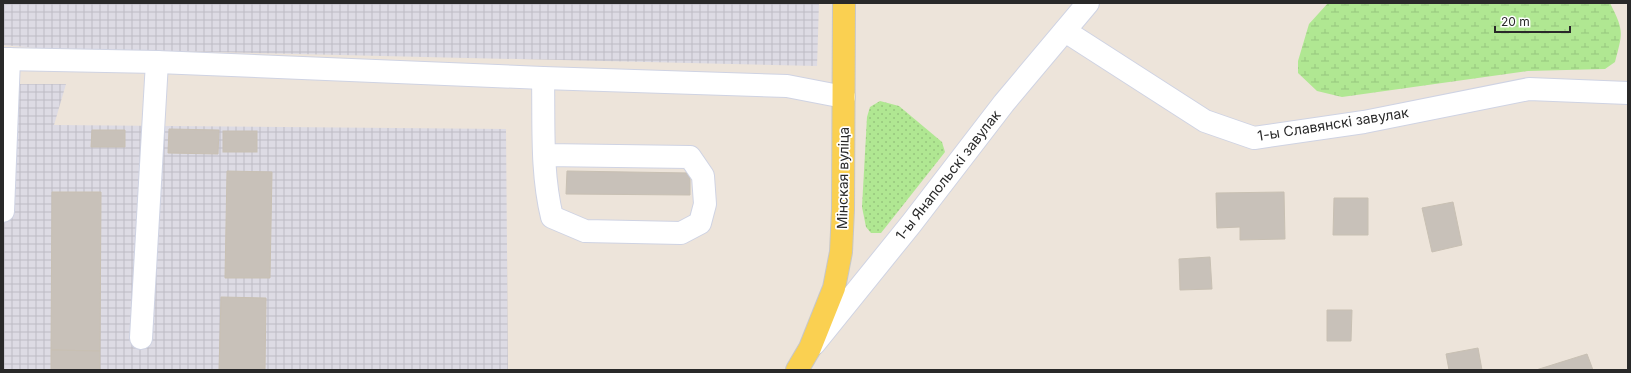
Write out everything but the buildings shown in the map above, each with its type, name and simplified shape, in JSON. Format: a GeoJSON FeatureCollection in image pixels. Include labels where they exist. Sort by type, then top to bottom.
{"type":"FeatureCollection","features":[{"type":"Feature","properties":{"kind":"main road","name":"Мінская вуліца"},"geometry":{"type":"LineString","coordinates":[[797,370],[810,348],[834,288],[841,252],[843,210],[844,3]]}},
{"type":"Feature","properties":{"kind":"street","name":"1-ы Янапольскі завулак"},"geometry":{"type":"LineString","coordinates":[[810,348],[911,224],[1004,103],[1088,3]]}},
{"type":"Feature","properties":{"kind":"street","name":"1-ы Славянскі завулак"},"geometry":{"type":"LineString","coordinates":[[1065,30],[1205,121],[1254,138],[1364,122],[1529,89],[1628,93]]}},
{"type":"Feature","properties":{"kind":"street"},"geometry":{"type":"LineString","coordinates":[[3,210],[6,59],[157,62],[543,78],[787,86],[844,97]]}},
{"type":"Feature","properties":{"kind":"street"},"geometry":{"type":"LineString","coordinates":[[141,338],[157,62]]}},
{"type":"Feature","properties":{"kind":"street"},"geometry":{"type":"LineString","coordinates":[[543,78],[546,194],[552,217],[585,231],[681,233],[700,223],[705,204],[703,176],[690,157],[545,155]]}},
{"type":"Feature","properties":{"kind":"shaded area"},"geometry":{"type":"Polygon","coordinates":[[[3,3],[819,3],[817,66],[37,48],[3,45],[3,3]]]}},
{"type":"Feature","properties":{"kind":"shaded area"},"geometry":{"type":"Polygon","coordinates":[[[3,84],[66,84],[54,125],[506,129],[508,370],[3,370],[3,84]]]}},
{"type":"Feature","properties":{"kind":"green space"},"geometry":{"type":"Polygon","coordinates":[[[1328,3],[1610,3],[1620,26],[1621,38],[1615,62],[1605,69],[1528,71],[1342,97],[1317,91],[1298,73],[1298,61],[1309,24],[1328,3]]]}},
{"type":"Feature","properties":{"kind":"green space"},"geometry":{"type":"Polygon","coordinates":[[[880,101],[899,106],[942,142],[945,152],[881,233],[871,233],[866,227],[862,207],[867,117],[870,107],[880,101]]]}}]}
